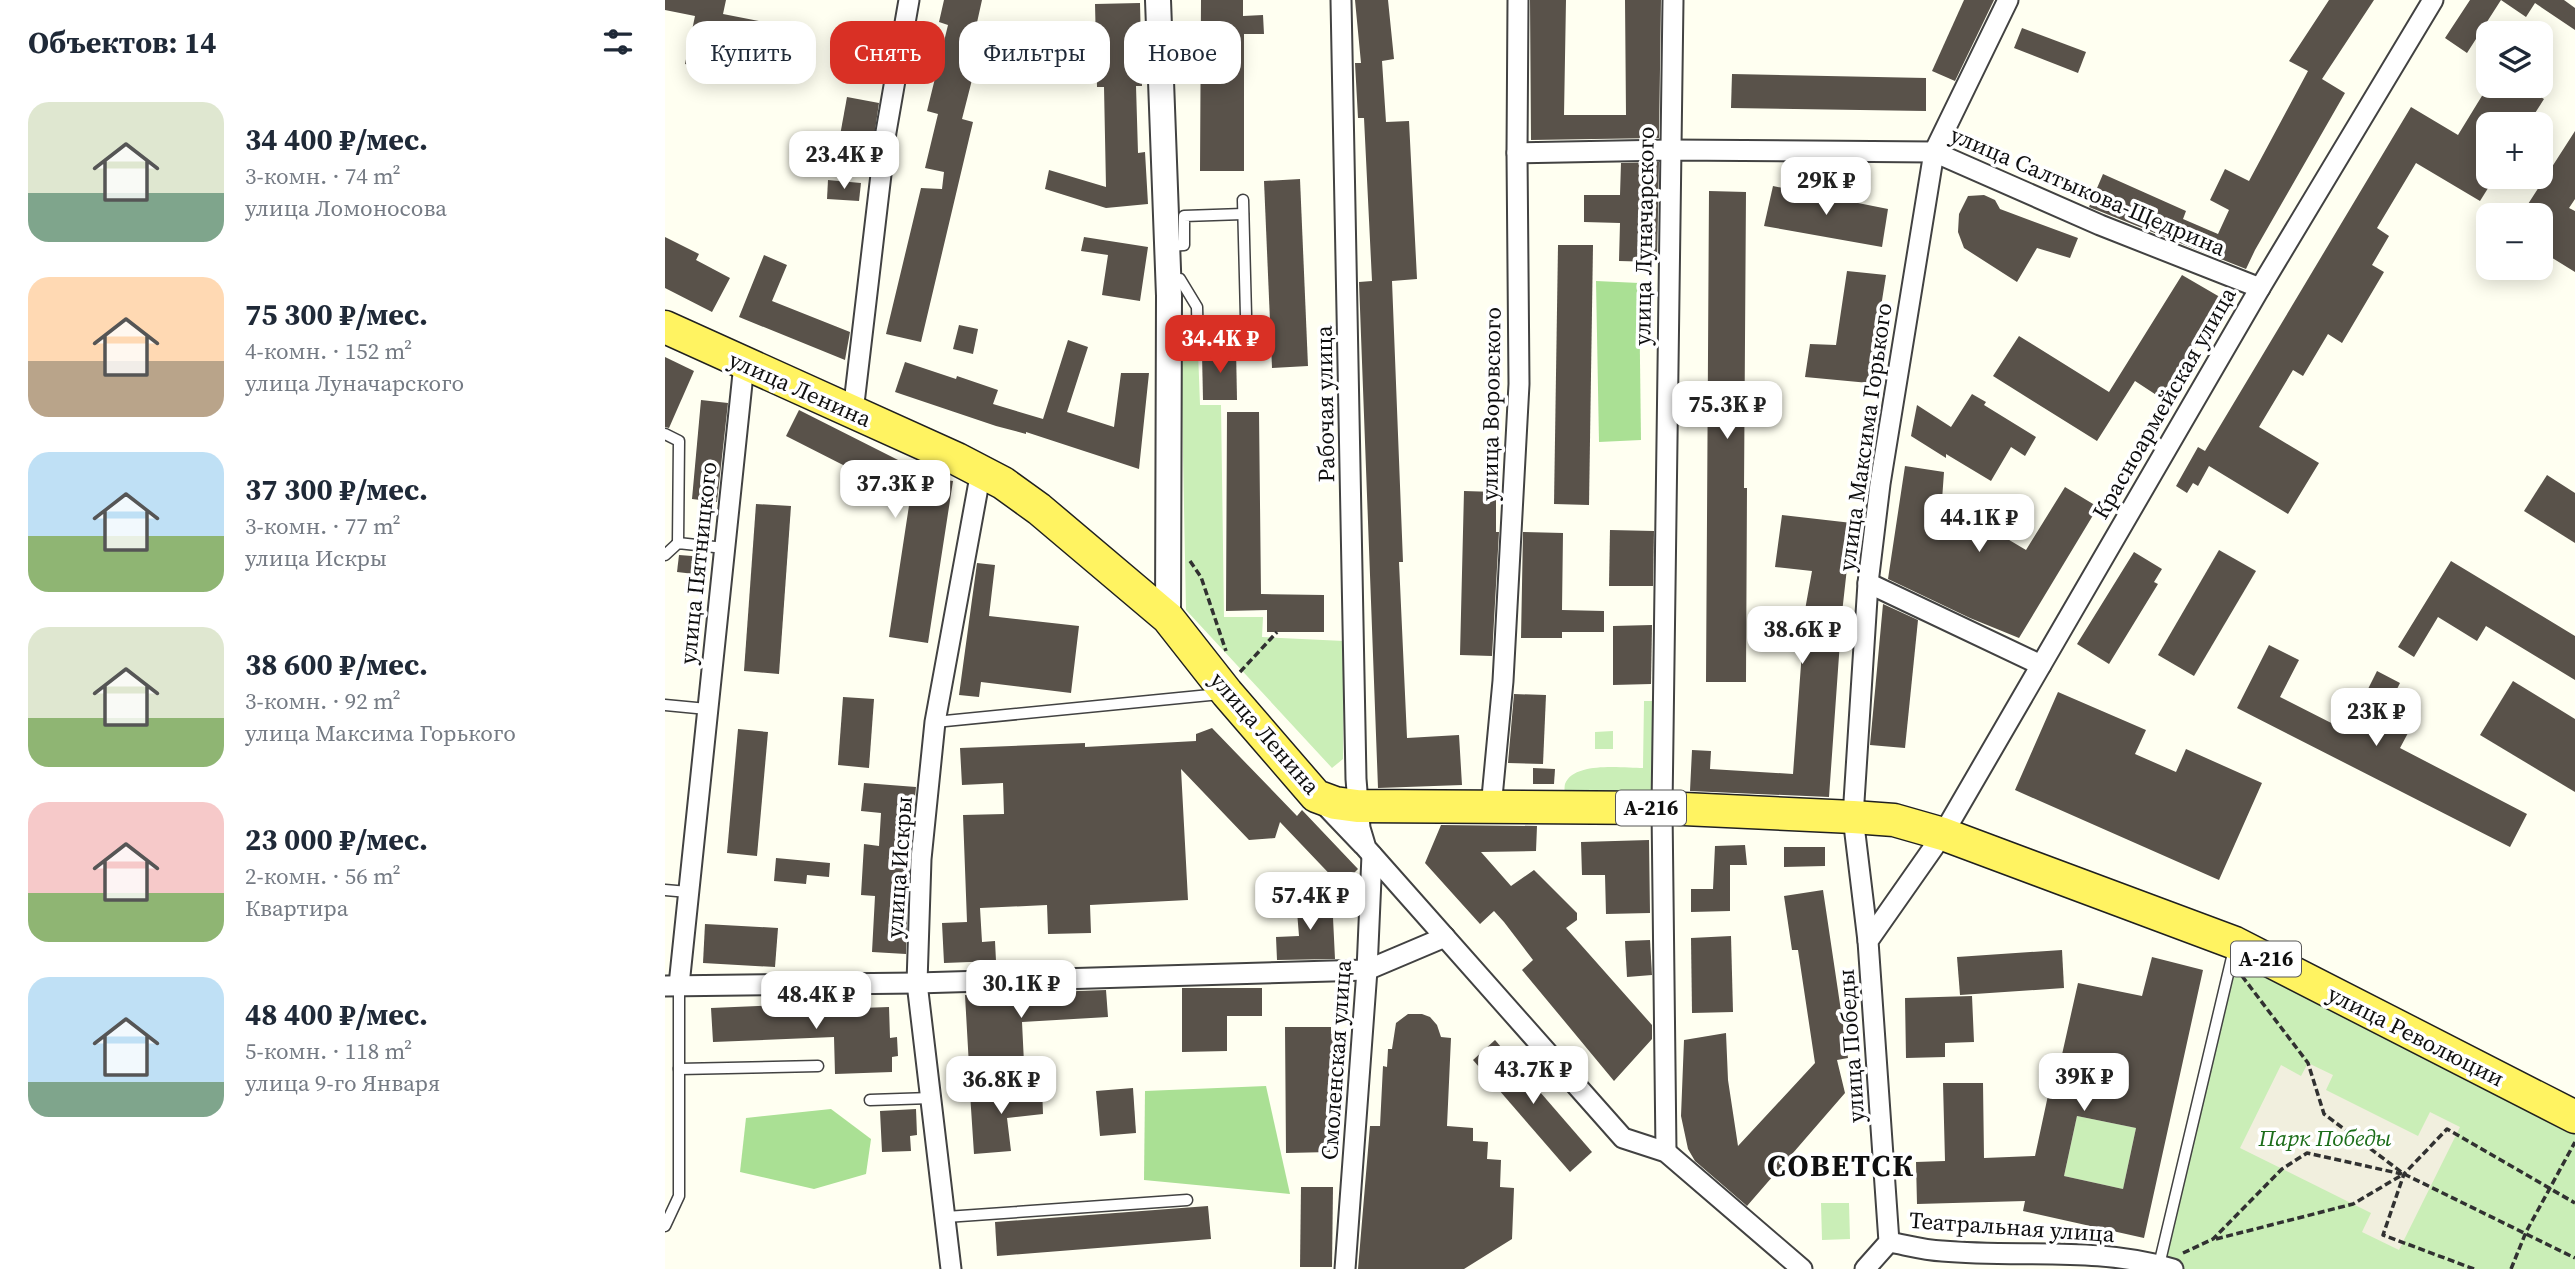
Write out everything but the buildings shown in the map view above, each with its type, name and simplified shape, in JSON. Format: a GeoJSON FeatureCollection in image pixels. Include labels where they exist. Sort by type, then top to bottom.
{"type":"FeatureCollection","features":[{"type":"Feature","properties":{"kind":"main road","name":"улица Ленина"},"geometry":{"type":"LineString","coordinates":[[665,327],[1003,483],[1039,509],[1168,618],[1231,685],[1316,796],[1335,803],[1357,806]]}},
{"type":"Feature","properties":{"kind":"main road","name":"А-216"},"geometry":{"type":"LineString","coordinates":[[1357,806],[1662,808],[1853,817],[1894,820],[1943,834]]}},
{"type":"Feature","properties":{"kind":"main road","name":"улица Революции"},"geometry":{"type":"LineString","coordinates":[[1943,834],[2233,952],[2575,1117]]}},
{"type":"Feature","properties":{"kind":"street"},"geometry":{"type":"LineString","coordinates":[[853,412],[886,132],[909,0]]}},
{"type":"Feature","properties":{"kind":"street"},"geometry":{"type":"LineString","coordinates":[[1159,0],[1169,280],[1168,618]]}},
{"type":"Feature","properties":{"kind":"street","name":"Рабочая улица"},"geometry":{"type":"LineString","coordinates":[[1341,0],[1357,806]]}},
{"type":"Feature","properties":{"kind":"street","name":"улица Воровского"},"geometry":{"type":"LineString","coordinates":[[1491,808],[1503,681],[1519,384],[1518,0]]}},
{"type":"Feature","properties":{"kind":"street","name":"улица Луначарского"},"geometry":{"type":"LineString","coordinates":[[1666,1152],[1662,808],[1673,0]]}},
{"type":"Feature","properties":{"kind":"street","name":"улица Максима Горького"},"geometry":{"type":"LineString","coordinates":[[1868,941],[1853,817],[1868,583],[1880,484],[1934,152],[2008,0]]}},
{"type":"Feature","properties":{"kind":"street","name":"Красноармейская улица"},"geometry":{"type":"LineString","coordinates":[[1943,834],[2260,288],[2433,0]]}},
{"type":"Feature","properties":{"kind":"street","name":"улица Салтыкова-Щедрина"},"geometry":{"type":"LineString","coordinates":[[1517,153],[1669,150],[1934,152],[2100,225],[2260,288]]}},
{"type":"Feature","properties":{"kind":"street","name":"улица Пятницкого"},"geometry":{"type":"LineString","coordinates":[[672,986],[688,892],[744,364]]}},
{"type":"Feature","properties":{"kind":"street","name":"улица Искры"},"geometry":{"type":"LineString","coordinates":[[951,1269],[917,983],[921,859],[935,722],[981,471]]}},
{"type":"Feature","properties":{"kind":"street"},"geometry":{"type":"LineString","coordinates":[[1868,583],[2041,665]]}},
{"type":"Feature","properties":{"kind":"street"},"geometry":{"type":"LineString","coordinates":[[1316,796],[1369,851],[1623,1138],[1666,1152],[1802,1269]]}},
{"type":"Feature","properties":{"kind":"street"},"geometry":{"type":"LineString","coordinates":[[1357,806],[1360,828],[1369,851]]}},
{"type":"Feature","properties":{"kind":"street","name":"улица Победы"},"geometry":{"type":"LineString","coordinates":[[1889,1242],[1868,941],[1943,834]]}},
{"type":"Feature","properties":{"kind":"street","name":"Смоленская улица"},"geometry":{"type":"LineString","coordinates":[[1345,1269],[1367,970],[1369,851]]}},
{"type":"Feature","properties":{"kind":"street"},"geometry":{"type":"LineString","coordinates":[[672,986],[917,983],[1367,970],[1445,937]]}},
{"type":"Feature","properties":{"kind":"street"},"geometry":{"type":"LineString","coordinates":[[1864,1269],[1889,1242]]}},
{"type":"Feature","properties":{"kind":"street","name":"Театральная улица"},"geometry":{"type":"LineString","coordinates":[[1889,1242],[1941,1251],[2074,1253],[2166,1267]]}},
{"type":"Feature","properties":{"kind":"lane"},"geometry":{"type":"LineString","coordinates":[[1243,200],[1247,354]]}},
{"type":"Feature","properties":{"kind":"lane"},"geometry":{"type":"LineString","coordinates":[[1167,246],[1184,245],[1184,216],[1243,214]]}},
{"type":"Feature","properties":{"kind":"lane"},"geometry":{"type":"LineString","coordinates":[[1169,280],[1179,279],[1197,307],[1198,346],[1247,339]]}},
{"type":"Feature","properties":{"kind":"lane"},"geometry":{"type":"LineString","coordinates":[[665,434],[679,441],[678,543],[665,555]]}},
{"type":"Feature","properties":{"kind":"lane"},"geometry":{"type":"LineString","coordinates":[[678,543],[724,548]]}},
{"type":"Feature","properties":{"kind":"lane"},"geometry":{"type":"LineString","coordinates":[[935,722],[1231,685]]}},
{"type":"Feature","properties":{"kind":"lane"},"geometry":{"type":"LineString","coordinates":[[665,705],[707,709]]}},
{"type":"Feature","properties":{"kind":"lane"},"geometry":{"type":"LineString","coordinates":[[665,890],[688,892]]}},
{"type":"Feature","properties":{"kind":"lane"},"geometry":{"type":"LineString","coordinates":[[2166,1267],[2233,952]]}},
{"type":"Feature","properties":{"kind":"lane","name":"улица Пятницкого"},"geometry":{"type":"LineString","coordinates":[[665,1226],[679,1196],[679,1069],[672,986]]}},
{"type":"Feature","properties":{"kind":"lane"},"geometry":{"type":"LineString","coordinates":[[679,1069],[818,1066]]}},
{"type":"Feature","properties":{"kind":"lane"},"geometry":{"type":"LineString","coordinates":[[870,1100],[931,1098]]}},
{"type":"Feature","properties":{"kind":"lane"},"geometry":{"type":"LineString","coordinates":[[946,1217],[1187,1200]]}},
{"type":"Feature","properties":{"kind":"path"},"geometry":{"type":"LineString","coordinates":[[1189,559],[1201,577],[1226,652]]}},
{"type":"Feature","properties":{"kind":"path"},"geometry":{"type":"LineString","coordinates":[[1231,685],[1277,632]]}},
{"type":"Feature","properties":{"kind":"path"},"geometry":{"type":"LineString","coordinates":[[2233,952],[2308,1063],[2324,1114],[2404,1174],[2575,1258]]}},
{"type":"Feature","properties":{"kind":"path"},"geometry":{"type":"LineString","coordinates":[[2166,1267],[2213,1240],[2353,1204],[2404,1174],[2447,1129],[2575,1203]]}},
{"type":"Feature","properties":{"kind":"path"},"geometry":{"type":"LineString","coordinates":[[2511,1269],[2526,1232],[2575,1142]]}},
{"type":"Feature","properties":{"kind":"path"},"geometry":{"type":"LineString","coordinates":[[2213,1240],[2282,1169],[2307,1153],[2404,1174]]}},
{"type":"Feature","properties":{"kind":"path"},"geometry":{"type":"LineString","coordinates":[[2404,1174],[2383,1235],[2474,1269]]}},
{"type":"Feature","properties":{"kind":"green space"},"geometry":{"type":"Polygon","coordinates":[[[1596,281],[1639,283],[1641,440],[1599,442],[1596,281]]]}},
{"type":"Feature","properties":{"kind":"green space"},"geometry":{"type":"Polygon","coordinates":[[[1181,351],[1198,351],[1200,405],[1221,405],[1224,617],[1263,617],[1262,637],[1344,641],[1343,759],[1332,768],[1186,610],[1181,351]]]}},
{"type":"Feature","properties":{"kind":"green space"},"geometry":{"type":"Polygon","coordinates":[[[1644,701],[1655,701],[1655,800],[1564,801],[1565,784],[1578,772],[1600,767],[1643,768],[1644,701]]]}},
{"type":"Feature","properties":{"kind":"green space"},"geometry":{"type":"Polygon","coordinates":[[[1613,731],[1613,749],[1595,749],[1595,732],[1613,731]]]}},
{"type":"Feature","properties":{"kind":"green space","name":"Парк Победы"},"geometry":{"type":"Polygon","coordinates":[[[2235,943],[2575,1117],[2575,1269],[2158,1269],[2235,943]]]}},
{"type":"Feature","properties":{"kind":"green space"},"geometry":{"type":"Polygon","coordinates":[[[1266,1086],[1290,1194],[1144,1180],[1145,1091],[1266,1086]]]}},
{"type":"Feature","properties":{"kind":"green space"},"geometry":{"type":"Polygon","coordinates":[[[831,1109],[871,1139],[866,1174],[814,1189],[740,1172],[746,1118],[831,1109]]]}},
{"type":"Feature","properties":{"kind":"green space"},"geometry":{"type":"Polygon","coordinates":[[[2077,1116],[2136,1128],[2123,1189],[2064,1176],[2077,1116]]]}},
{"type":"Feature","properties":{"kind":"green space"},"geometry":{"type":"Polygon","coordinates":[[[1821,1203],[1849,1203],[1850,1239],[1822,1240],[1821,1203]]]}},
{"type":"Feature","properties":{"kind":"shaded area"},"geometry":{"type":"Polygon","coordinates":[[[2308,1063],[2333,1075],[2326,1090],[2418,1136],[2430,1112],[2460,1127],[2399,1250],[2362,1232],[2371,1213],[2240,1148],[2281,1065],[2301,1076],[2308,1063]]]}},
{"type":"Feature","properties":{"kind":"district","name":"СОВЕТСК"},"geometry":{"type":"Point","coordinates":[1841,1166]}}]}
